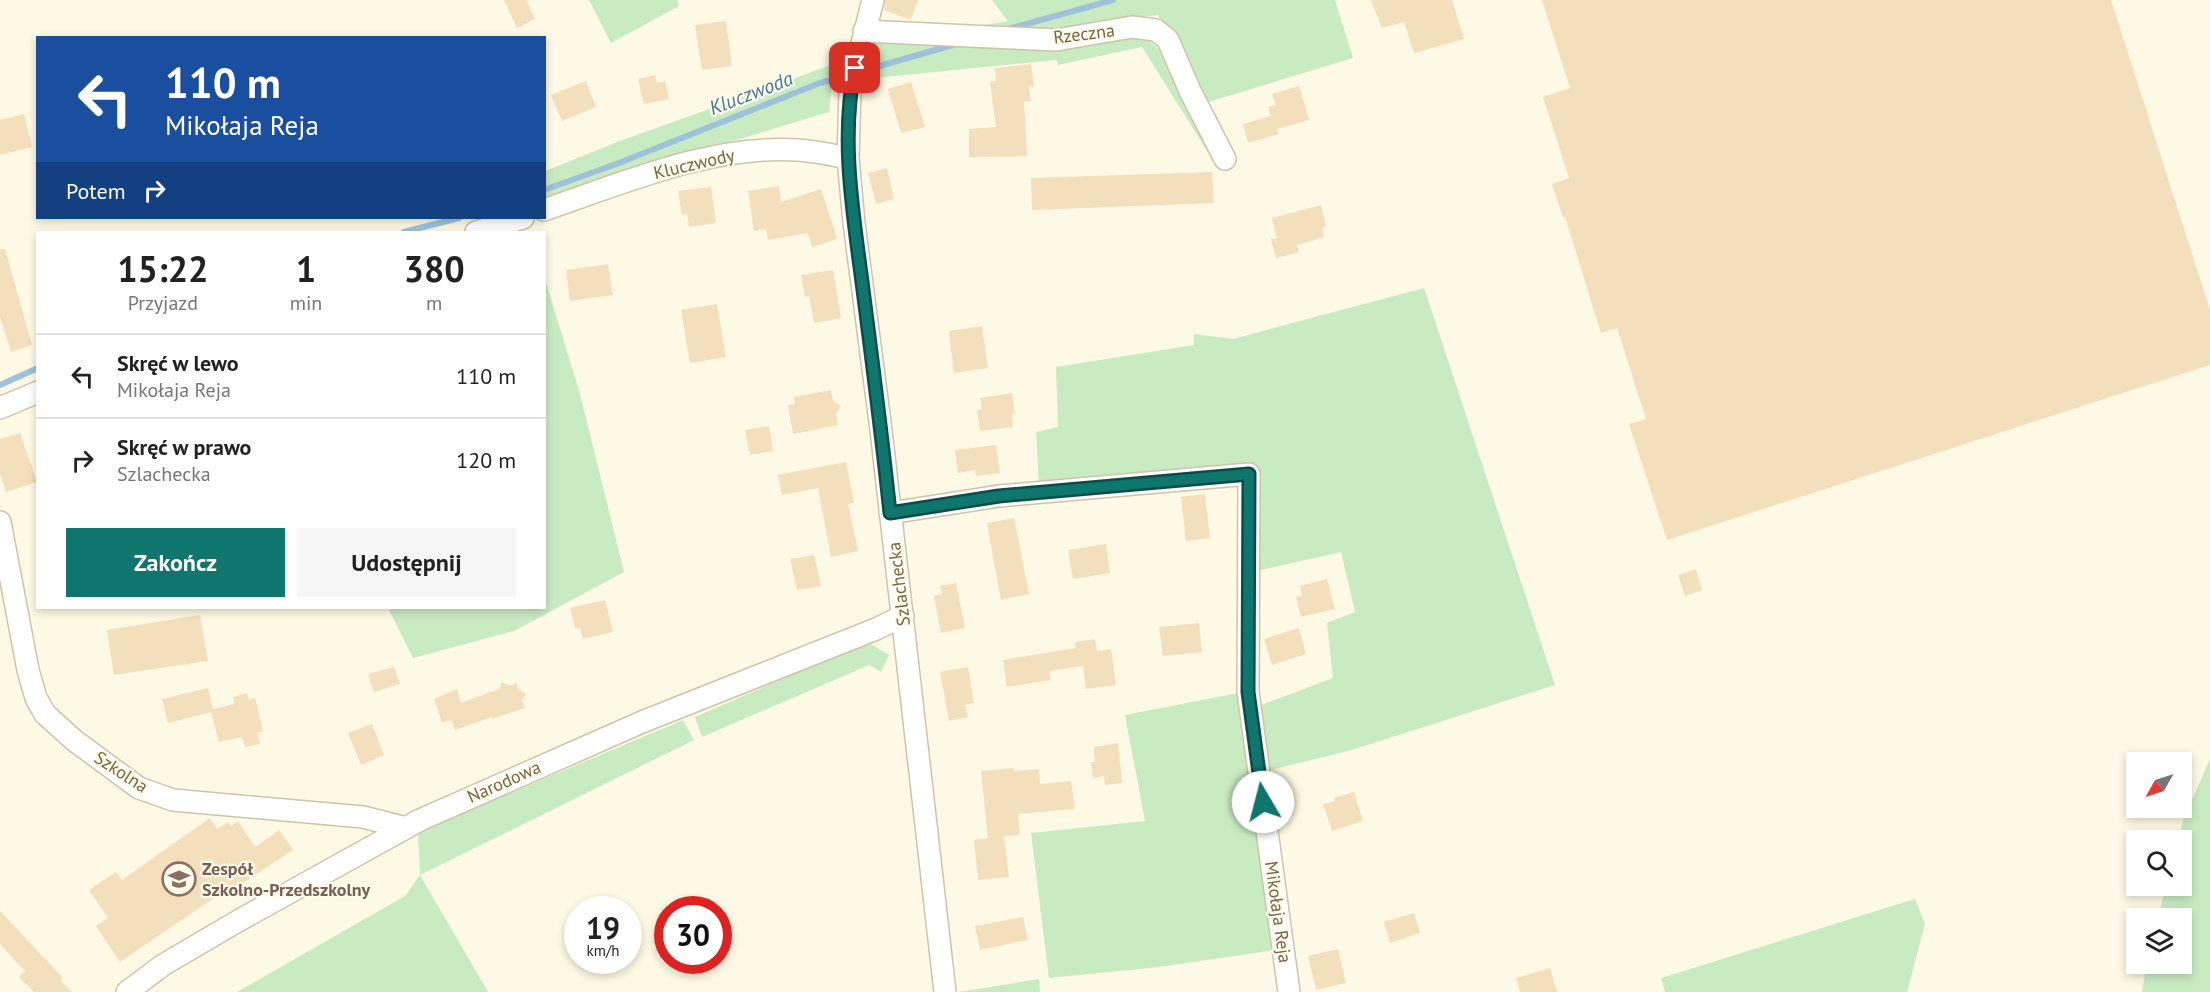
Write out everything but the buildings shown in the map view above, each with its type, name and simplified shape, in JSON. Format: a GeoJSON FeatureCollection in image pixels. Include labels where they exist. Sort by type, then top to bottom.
{"type":"FeatureCollection","features":[{"type":"Feature","properties":{"kind":"street","name":"Szlachecka"},"geometry":{"type":"LineString","coordinates":[[873,0],[850,91],[848,158],[945,992]]}},
{"type":"Feature","properties":{"kind":"street","name":"Rzeczna"},"geometry":{"type":"LineString","coordinates":[[862,38],[1056,39],[1132,27],[1156,30],[1168,40],[1190,91],[1225,159]]}},
{"type":"Feature","properties":{"kind":"street","name":"Kluczwody"},"geometry":{"type":"LineString","coordinates":[[546,209],[650,173],[736,153],[798,150],[848,158]]}},
{"type":"Feature","properties":{"kind":"street"},"geometry":{"type":"LineString","coordinates":[[479,231],[520,219]]}},
{"type":"Feature","properties":{"kind":"street"},"geometry":{"type":"LineString","coordinates":[[0,407],[36,393]]}},
{"type":"Feature","properties":{"kind":"street","name":"Mikołaja Reja"},"geometry":{"type":"LineString","coordinates":[[890,513],[999,496],[1249,474],[1248,692],[1289,992]]}},
{"type":"Feature","properties":{"kind":"street","name":"Szkolna"},"geometry":{"type":"LineString","coordinates":[[0,522],[28,670],[36,698],[45,714],[84,748],[139,788],[173,800],[363,817],[406,828]]}},
{"type":"Feature","properties":{"kind":"street","name":"Narodowa"},"geometry":{"type":"LineString","coordinates":[[127,992],[163,965],[203,941],[406,828],[632,726],[876,629],[903,616]]}},
{"type":"Feature","properties":{"kind":"green space"},"geometry":{"type":"Polygon","coordinates":[[[589,0],[677,0],[679,6],[611,43],[589,0]]]}},
{"type":"Feature","properties":{"kind":"green space"},"geometry":{"type":"Polygon","coordinates":[[[992,0],[1335,0],[1353,58],[1205,103],[1158,15],[1036,32],[972,27],[1008,21],[992,0]]]}},
{"type":"Feature","properties":{"kind":"green space"},"geometry":{"type":"Polygon","coordinates":[[[1144,36],[1164,54],[1221,163],[1216,165],[1142,47],[1058,65],[1057,60],[865,79],[875,40],[1144,36]]]}},
{"type":"Feature","properties":{"kind":"green space"},"geometry":{"type":"Polygon","coordinates":[[[834,64],[829,112],[546,198],[546,171],[620,141],[834,64]]]}},
{"type":"Feature","properties":{"kind":"green space"},"geometry":{"type":"Polygon","coordinates":[[[546,282],[580,394],[624,572],[514,631],[413,658],[388,609],[546,609],[546,282]]]}},
{"type":"Feature","properties":{"kind":"green space"},"geometry":{"type":"Polygon","coordinates":[[[1424,288],[1555,685],[1352,750],[1267,771],[1256,707],[1333,678],[1327,623],[1355,612],[1341,552],[1257,571],[1254,471],[1039,487],[1036,432],[1058,427],[1056,367],[1194,345],[1194,334],[1233,339],[1424,288]]]}},
{"type":"Feature","properties":{"kind":"green space"},"geometry":{"type":"Polygon","coordinates":[[[867,642],[889,655],[881,672],[869,665],[702,737],[695,717],[867,642]]]}},
{"type":"Feature","properties":{"kind":"green space"},"geometry":{"type":"Polygon","coordinates":[[[1238,693],[1276,950],[1159,967],[1049,978],[1031,833],[1145,821],[1125,715],[1238,693]]]}},
{"type":"Feature","properties":{"kind":"green space"},"geometry":{"type":"Polygon","coordinates":[[[683,720],[694,740],[420,875],[418,832],[683,720]]]}},
{"type":"Feature","properties":{"kind":"green space"},"geometry":{"type":"Polygon","coordinates":[[[2210,759],[2210,992],[2142,992],[2145,974],[2192,974],[2192,908],[2160,908],[2163,896],[2192,896],[2192,830],[2181,830],[2184,818],[2192,818],[2192,800],[2210,759]]]}},
{"type":"Feature","properties":{"kind":"green space"},"geometry":{"type":"Polygon","coordinates":[[[420,875],[488,992],[237,992],[405,896],[420,875]]]}},
{"type":"Feature","properties":{"kind":"green space"},"geometry":{"type":"Polygon","coordinates":[[[1915,899],[1925,924],[1907,992],[1665,992],[1661,978],[1915,899]]]}},
{"type":"Feature","properties":{"kind":"green space"},"geometry":{"type":"Polygon","coordinates":[[[1039,979],[1040,992],[959,992],[1039,979]]]}},
{"type":"Feature","properties":{"kind":"waterway","name":"Kluczwoda"},"geometry":{"type":"LineString","coordinates":[[1008,29],[1113,0]]}},
{"type":"Feature","properties":{"kind":"waterway","name":"Kluczwoda"},"geometry":{"type":"LineString","coordinates":[[859,72],[956,44]]}},
{"type":"Feature","properties":{"kind":"waterway","name":"Kluczwoda"},"geometry":{"type":"LineString","coordinates":[[546,189],[619,163],[820,83],[850,75]]}},
{"type":"Feature","properties":{"kind":"waterway","name":"Kluczwoda"},"geometry":{"type":"LineString","coordinates":[[408,231],[455,219]]}},
{"type":"Feature","properties":{"kind":"waterway","name":"Kluczwoda"},"geometry":{"type":"LineString","coordinates":[[0,385],[36,369]]}},
{"type":"Feature","properties":{"kind":"place","name":"Zespół Szkolno-Przedszkolny"},"geometry":{"type":"Point","coordinates":[179,879]}},
{"type":"Feature","properties":{"kind":"route"},"geometry":{"type":"LineString","coordinates":[[855,68],[850,91],[848,158],[890,513],[999,496],[1249,474],[1248,692],[1263,802]]}}]}
